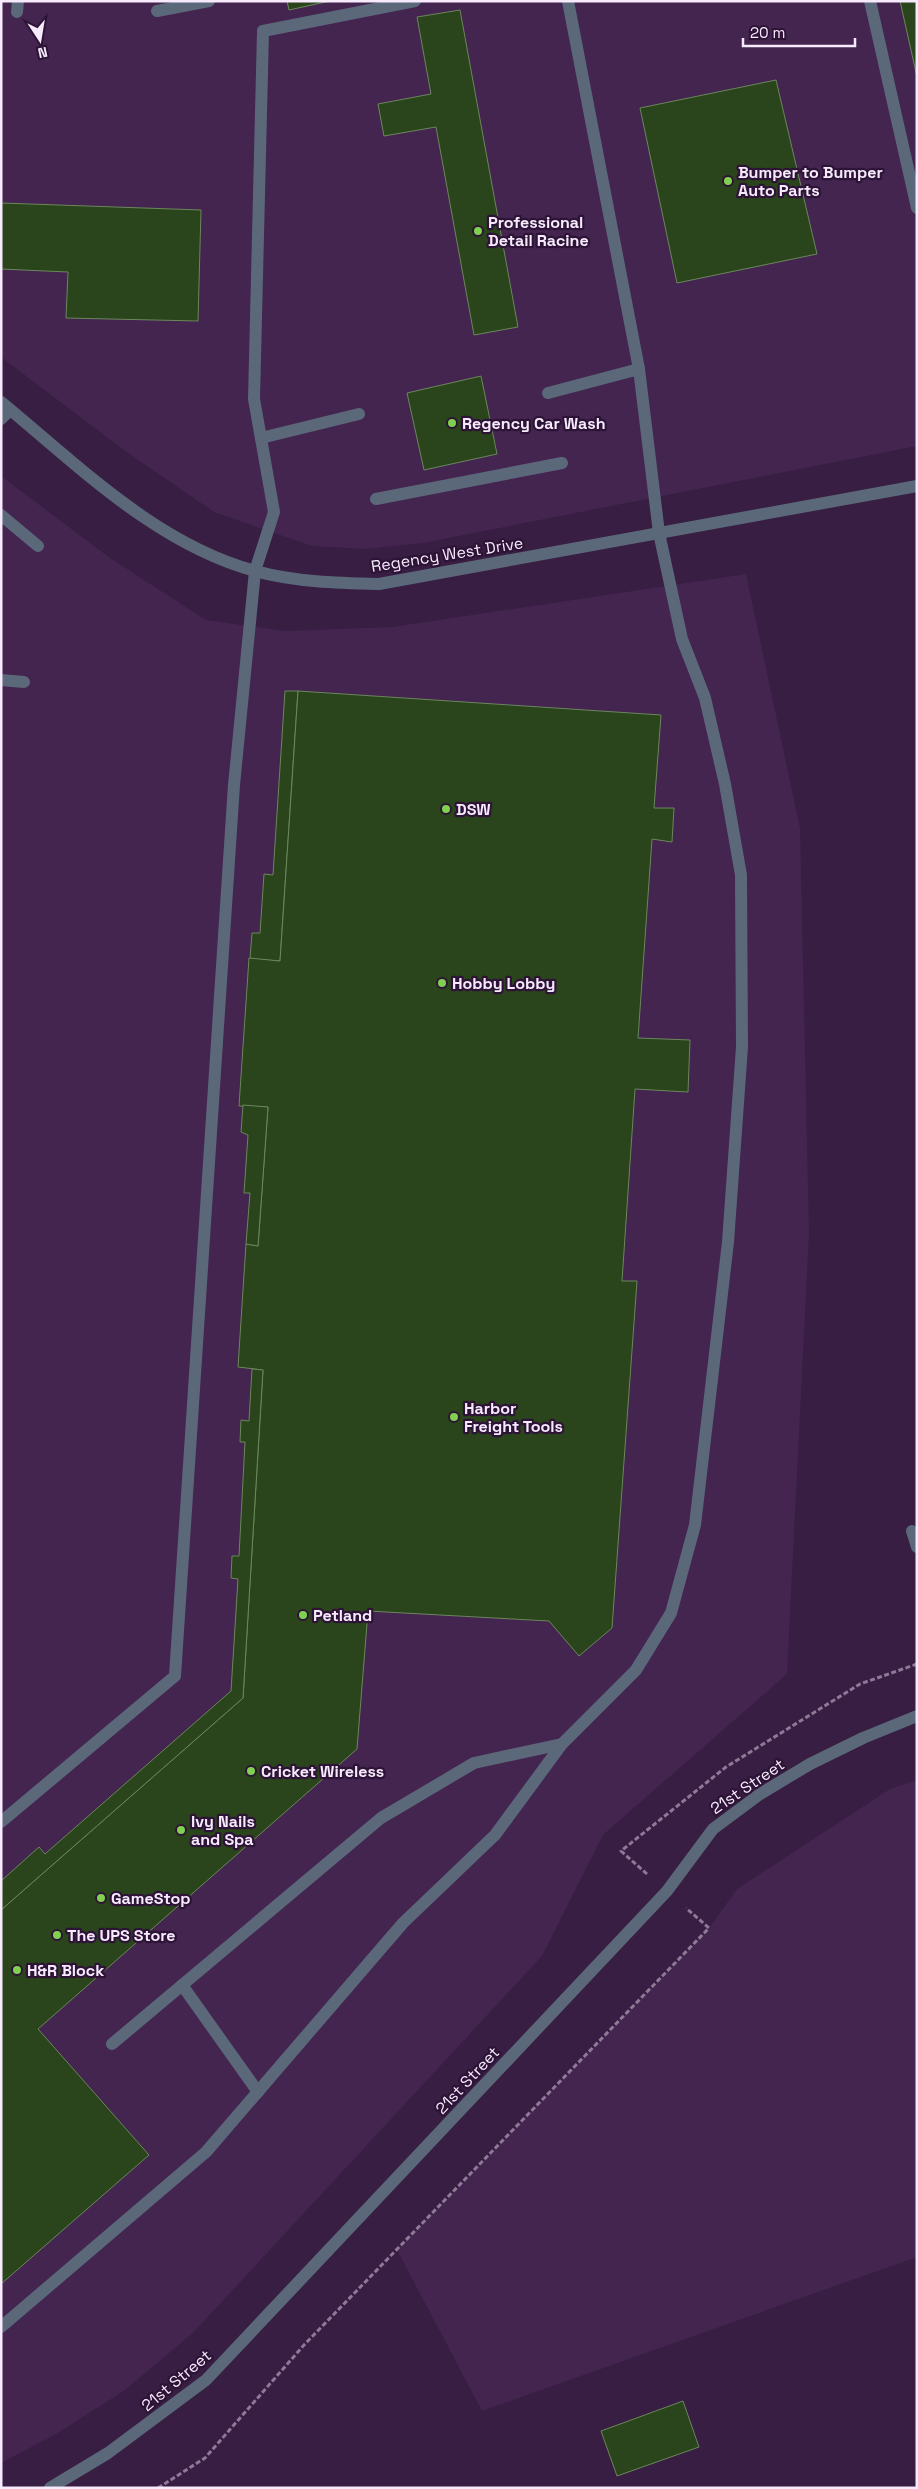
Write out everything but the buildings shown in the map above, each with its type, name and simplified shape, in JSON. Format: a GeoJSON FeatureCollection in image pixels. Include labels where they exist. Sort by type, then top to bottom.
{"type":"FeatureCollection","features":[{"type":"Feature","properties":{"kind":"street"},"geometry":{"type":"LineString","coordinates":[[157,12],[209,1]]}},
{"type":"Feature","properties":{"kind":"street"},"geometry":{"type":"LineString","coordinates":[[1,1822],[175,1676],[234,785],[255,571],[274,512],[254,399],[263,31],[415,1]]}},
{"type":"Feature","properties":{"kind":"street"},"geometry":{"type":"LineString","coordinates":[[1,2327],[206,2152],[403,1923],[495,1834],[562,1744],[636,1670],[671,1613],[695,1525],[728,1242],[742,1047],[741,875],[725,784],[705,698],[682,639],[659,532],[639,369],[568,1]]}},
{"type":"Feature","properties":{"kind":"street"},"geometry":{"type":"LineString","coordinates":[[870,1],[917,208]]}},
{"type":"Feature","properties":{"kind":"street"},"geometry":{"type":"LineString","coordinates":[[548,393],[639,369]]}},
{"type":"Feature","properties":{"kind":"street","name":"Regency West Drive"},"geometry":{"type":"LineString","coordinates":[[4,410],[142,517],[195,549],[255,571],[317,583],[380,584],[917,486]]}},
{"type":"Feature","properties":{"kind":"street"},"geometry":{"type":"LineString","coordinates":[[261,438],[359,414]]}},
{"type":"Feature","properties":{"kind":"street"},"geometry":{"type":"LineString","coordinates":[[376,499],[562,463]]}},
{"type":"Feature","properties":{"kind":"street"},"geometry":{"type":"LineString","coordinates":[[1,516],[38,546]]}},
{"type":"Feature","properties":{"kind":"street"},"geometry":{"type":"LineString","coordinates":[[1,680],[24,682]]}},
{"type":"Feature","properties":{"kind":"street"},"geometry":{"type":"LineString","coordinates":[[912,1531],[917,1547]]}},
{"type":"Feature","properties":{"kind":"street","name":"21st Street"},"geometry":{"type":"LineString","coordinates":[[50,2488],[108,2453],[206,2380],[667,1891],[712,1829],[760,1794],[810,1764],[863,1738],[917,1716]]}},
{"type":"Feature","properties":{"kind":"street"},"geometry":{"type":"LineString","coordinates":[[112,2044],[381,1818],[474,1763],[562,1744]]}},
{"type":"Feature","properties":{"kind":"street"},"geometry":{"type":"LineString","coordinates":[[182,1985],[258,2092]]}},
{"type":"Feature","properties":{"kind":"shaded area"},"geometry":{"type":"Polygon","coordinates":[[[1,1],[917,1],[917,446],[423,543],[364,549],[312,546],[214,512],[125,451],[1,357],[1,1]]]}},
{"type":"Feature","properties":{"kind":"shaded area"},"geometry":{"type":"Polygon","coordinates":[[[1,476],[110,558],[206,620],[285,631],[392,627],[746,574],[800,828],[809,1232],[787,1674],[603,1835],[542,1956],[193,2333],[125,2390],[58,2433],[1,2463],[1,476]]]}},
{"type":"Feature","properties":{"kind":"shaded area"},"geometry":{"type":"Polygon","coordinates":[[[917,1780],[917,2257],[482,2411],[397,2250],[709,1928],[737,1889],[890,1789],[917,1780]]]}},
{"type":"Feature","properties":{"kind":"place","name":"Bumper to Bumper Auto Parts"},"geometry":{"type":"Point","coordinates":[728,181]}},
{"type":"Feature","properties":{"kind":"place","name":"Professional Detail Racine"},"geometry":{"type":"Point","coordinates":[478,231]}},
{"type":"Feature","properties":{"kind":"place","name":"Regency Car Wash"},"geometry":{"type":"Point","coordinates":[452,423]}},
{"type":"Feature","properties":{"kind":"place","name":"DSW"},"geometry":{"type":"Point","coordinates":[446,809]}},
{"type":"Feature","properties":{"kind":"place","name":"Hobby Lobby"},"geometry":{"type":"Point","coordinates":[442,983]}},
{"type":"Feature","properties":{"kind":"place","name":"Harbor Freight Tools"},"geometry":{"type":"Point","coordinates":[454,1417]}},
{"type":"Feature","properties":{"kind":"place","name":"Petland"},"geometry":{"type":"Point","coordinates":[303,1615]}},
{"type":"Feature","properties":{"kind":"place","name":"Cricket Wireless"},"geometry":{"type":"Point","coordinates":[251,1771]}},
{"type":"Feature","properties":{"kind":"place","name":"Ivy Nails and Spa"},"geometry":{"type":"Point","coordinates":[181,1830]}},
{"type":"Feature","properties":{"kind":"place","name":"GameStop"},"geometry":{"type":"Point","coordinates":[101,1898]}},
{"type":"Feature","properties":{"kind":"place","name":"The UPS Store"},"geometry":{"type":"Point","coordinates":[57,1935]}},
{"type":"Feature","properties":{"kind":"place","name":"H&R Block"},"geometry":{"type":"Point","coordinates":[17,1970]}}]}
